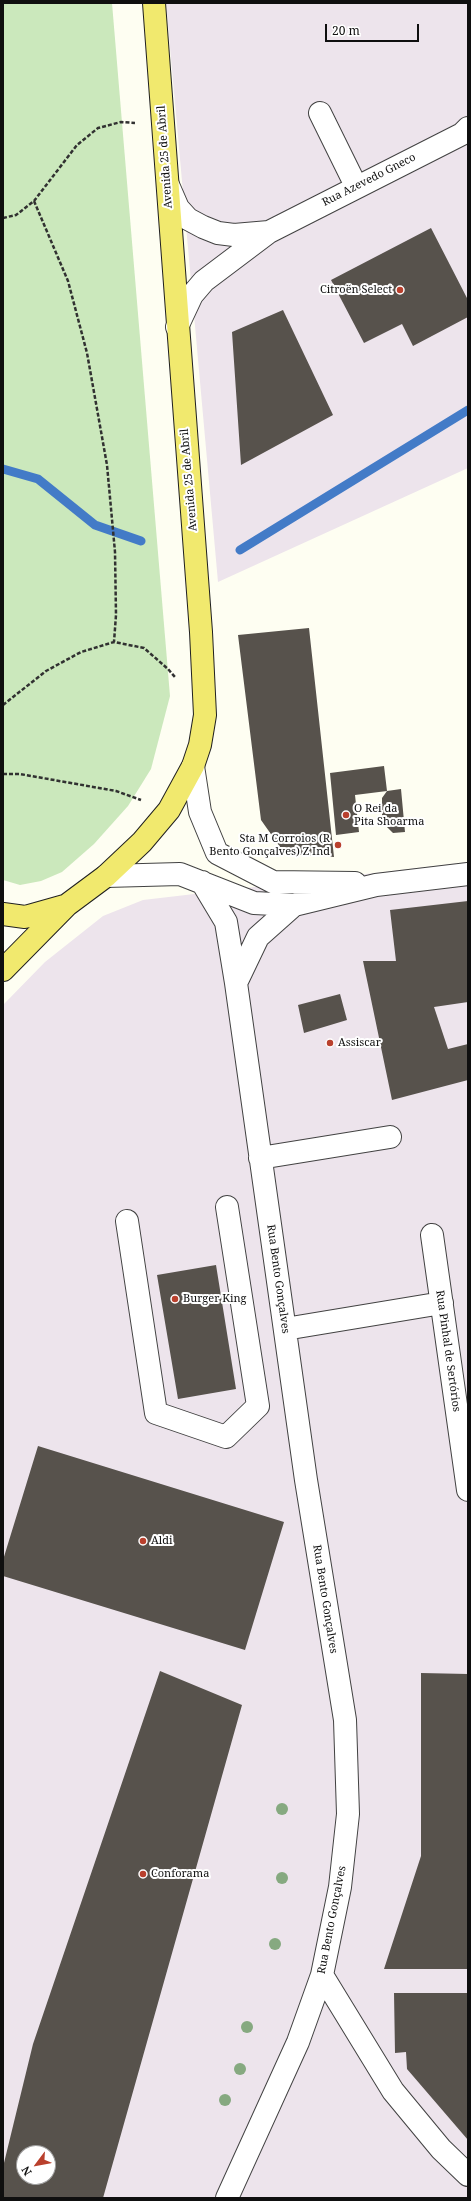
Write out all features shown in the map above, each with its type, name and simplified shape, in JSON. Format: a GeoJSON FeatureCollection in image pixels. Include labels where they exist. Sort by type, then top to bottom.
{"type":"FeatureCollection","features":[{"type":"Feature","properties":{"kind":"main road","name":"Avenida 25 de Abril"},"geometry":{"type":"LineString","coordinates":[[3,970],[67,905],[106,876],[142,842],[169,810],[193,766],[200,745],[205,715],[202,632],[177,327],[154,3]]}},
{"type":"Feature","properties":{"kind":"main road","name":"Avenida 25 de Abril"},"geometry":{"type":"LineString","coordinates":[[3,914],[25,917],[67,905]]}},
{"type":"Feature","properties":{"kind":"street"},"geometry":{"type":"LineString","coordinates":[[320,113],[356,186]]}},
{"type":"Feature","properties":{"kind":"street","name":"Rua Azevedo Gneco"},"geometry":{"type":"LineString","coordinates":[[177,327],[192,295],[204,281],[269,232],[356,186],[462,134],[468,128]]}},
{"type":"Feature","properties":{"kind":"street","name":"Rua Azevedo Gneco"},"geometry":{"type":"LineString","coordinates":[[168,184],[178,208],[188,219],[203,227],[218,233],[234,235],[269,232]]}},
{"type":"Feature","properties":{"kind":"street"},"geometry":{"type":"LineString","coordinates":[[193,766],[200,812],[218,852],[272,882],[343,882],[376,885]]}},
{"type":"Feature","properties":{"kind":"street"},"geometry":{"type":"LineString","coordinates":[[106,876],[180,874],[254,903],[294,905],[376,885],[468,874]]}},
{"type":"Feature","properties":{"kind":"street","name":"Rua Bento Gonçalves"},"geometry":{"type":"LineString","coordinates":[[202,882],[226,922],[236,983],[306,1480],[345,1720],[348,1814],[340,1887],[322,1975],[298,2042],[228,2198]]}},
{"type":"Feature","properties":{"kind":"street"},"geometry":{"type":"LineString","coordinates":[[236,983],[258,937],[294,905]]}},
{"type":"Feature","properties":{"kind":"street"},"geometry":{"type":"LineString","coordinates":[[260,1158],[390,1137]]}},
{"type":"Feature","properties":{"kind":"street"},"geometry":{"type":"LineString","coordinates":[[127,1221],[156,1413],[226,1437],[258,1406],[227,1207]]}},
{"type":"Feature","properties":{"kind":"street","name":"Rua Pinhal de Sertórios"},"geometry":{"type":"LineString","coordinates":[[432,1235],[468,1490]]}},
{"type":"Feature","properties":{"kind":"street"},"geometry":{"type":"LineString","coordinates":[[285,1329],[442,1303]]}},
{"type":"Feature","properties":{"kind":"street"},"geometry":{"type":"LineString","coordinates":[[322,1975],[393,2091],[441,2149],[468,2175]]}},
{"type":"Feature","properties":{"kind":"path"},"geometry":{"type":"LineString","coordinates":[[3,218],[16,215],[34,201],[76,145],[98,128],[121,122],[162,126]]}},
{"type":"Feature","properties":{"kind":"path"},"geometry":{"type":"LineString","coordinates":[[34,201],[68,281],[87,354],[107,464],[115,552],[116,615],[114,642]]}},
{"type":"Feature","properties":{"kind":"path"},"geometry":{"type":"LineString","coordinates":[[3,705],[46,671],[80,652],[114,642],[144,648],[168,668],[178,680]]}},
{"type":"Feature","properties":{"kind":"path"},"geometry":{"type":"LineString","coordinates":[[3,774],[20,774],[116,791],[169,810]]}},
{"type":"Feature","properties":{"kind":"shaded area"},"geometry":{"type":"Polygon","coordinates":[[[166,3],[468,3],[468,468],[218,582],[166,3]]]}},
{"type":"Feature","properties":{"kind":"shaded area"},"geometry":{"type":"Polygon","coordinates":[[[468,862],[468,2198],[3,2198],[3,1005],[45,962],[103,916],[143,900],[468,862]]]}},
{"type":"Feature","properties":{"kind":"green space"},"geometry":{"type":"Polygon","coordinates":[[[3,3],[112,3],[170,696],[151,769],[128,806],[94,844],[62,872],[41,881],[20,885],[3,880],[3,3]]]}},
{"type":"Feature","properties":{"kind":"building","name":"Citroën Select"},"geometry":{"type":"Polygon","coordinates":[[[431,228],[468,300],[468,317],[413,346],[402,324],[364,343],[331,280],[431,228]]]}},
{"type":"Feature","properties":{"kind":"building"},"geometry":{"type":"Polygon","coordinates":[[[283,310],[333,415],[241,465],[232,332],[283,310]]]}},
{"type":"Feature","properties":{"kind":"building"},"geometry":{"type":"Polygon","coordinates":[[[309,628],[334,857],[285,854],[261,820],[238,635],[309,628]]]}},
{"type":"Feature","properties":{"kind":"building"},"geometry":{"type":"Polygon","coordinates":[[[384,766],[387,791],[355,795],[359,832],[336,835],[330,773],[384,766]]]}},
{"type":"Feature","properties":{"kind":"building"},"geometry":{"type":"Polygon","coordinates":[[[401,789],[405,832],[393,833],[382,822],[382,798],[387,791],[401,789]]]}},
{"type":"Feature","properties":{"kind":"building"},"geometry":{"type":"Polygon","coordinates":[[[468,901],[468,1002],[434,1007],[448,1049],[468,1044],[468,1080],[392,1100],[363,961],[396,961],[390,910],[468,901]]]}},
{"type":"Feature","properties":{"kind":"building"},"geometry":{"type":"Polygon","coordinates":[[[340,994],[347,1020],[304,1033],[298,1005],[340,994]]]}},
{"type":"Feature","properties":{"kind":"building"},"geometry":{"type":"Polygon","coordinates":[[[216,1265],[236,1389],[178,1399],[157,1275],[216,1265]]]}},
{"type":"Feature","properties":{"kind":"building","name":"Aldi"},"geometry":{"type":"Polygon","coordinates":[[[38,1446],[284,1522],[245,1650],[3,1576],[3,1560],[38,1446]]]}},
{"type":"Feature","properties":{"kind":"building","name":"Conforama"},"geometry":{"type":"Polygon","coordinates":[[[160,1671],[242,1705],[103,2198],[3,2198],[3,2167],[33,2044],[160,1671]]]}},
{"type":"Feature","properties":{"kind":"building"},"geometry":{"type":"Polygon","coordinates":[[[421,1673],[468,1674],[468,1969],[384,1969],[421,1856],[421,1673]]]}},
{"type":"Feature","properties":{"kind":"building"},"geometry":{"type":"Polygon","coordinates":[[[394,1993],[468,1993],[468,2140],[407,2069],[406,2052],[395,2053],[394,1993]]]}},
{"type":"Feature","properties":{"kind":"waterway"},"geometry":{"type":"LineString","coordinates":[[240,550],[468,410]]}},
{"type":"Feature","properties":{"kind":"waterway"},"geometry":{"type":"LineString","coordinates":[[3,469],[38,479],[95,525],[141,541]]}},
{"type":"Feature","properties":{"kind":"place","name":"Citroën Select"},"geometry":{"type":"Point","coordinates":[400,290]}},
{"type":"Feature","properties":{"kind":"place","name":"O Rei da Pita Shoarma"},"geometry":{"type":"Point","coordinates":[346,815]}},
{"type":"Feature","properties":{"kind":"place","name":"Sta M Corroios (R Bento Gonçalves) Z Ind"},"geometry":{"type":"Point","coordinates":[338,845]}},
{"type":"Feature","properties":{"kind":"place","name":"Assiscar"},"geometry":{"type":"Point","coordinates":[330,1043]}},
{"type":"Feature","properties":{"kind":"place","name":"Burger King"},"geometry":{"type":"Point","coordinates":[175,1299]}},
{"type":"Feature","properties":{"kind":"place","name":"Aldi"},"geometry":{"type":"Point","coordinates":[143,1541]}},
{"type":"Feature","properties":{"kind":"place","name":"Conforama"},"geometry":{"type":"Point","coordinates":[143,1874]}}]}
